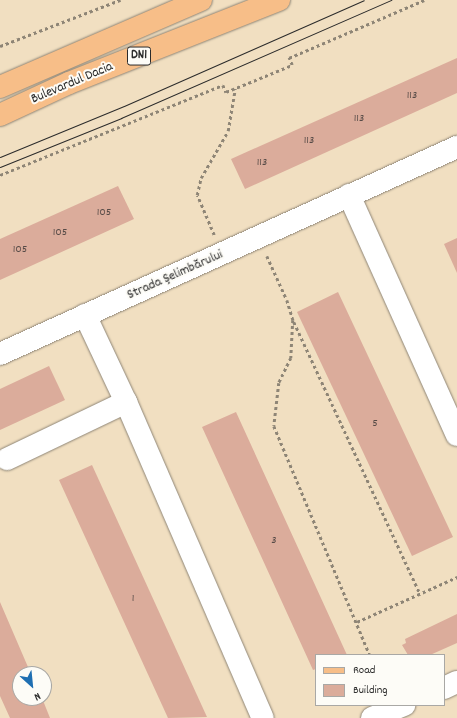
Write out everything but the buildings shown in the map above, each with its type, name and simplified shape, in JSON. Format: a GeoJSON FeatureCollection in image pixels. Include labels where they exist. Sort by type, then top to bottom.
{"type":"FeatureCollection","features":[{"type":"Feature","properties":{"kind":"main road","name":"Bulevardul Dacia"},"geometry":{"type":"LineString","coordinates":[[0,87],[201,0]]}},
{"type":"Feature","properties":{"kind":"main road","name":"Bulevardul Dacia"},"geometry":{"type":"LineString","coordinates":[[0,115],[69,83],[279,0]]}},
{"type":"Feature","properties":{"kind":"main road","name":"DN1"},"geometry":{"type":"LineString","coordinates":[[0,75],[80,52]]}},
{"type":"Feature","properties":{"kind":"street","name":"Strada Șelimbărului"},"geometry":{"type":"LineString","coordinates":[[0,354],[457,147]]}},
{"type":"Feature","properties":{"kind":"street"},"geometry":{"type":"LineString","coordinates":[[349,195],[457,435]]}},
{"type":"Feature","properties":{"kind":"street"},"geometry":{"type":"LineString","coordinates":[[85,315],[126,402],[263,718]]}},
{"type":"Feature","properties":{"kind":"street"},"geometry":{"type":"LineString","coordinates":[[7,459],[126,402]]}},
{"type":"Feature","properties":{"kind":"street"},"geometry":{"type":"LineString","coordinates":[[445,688],[457,682]]}},
{"type":"Feature","properties":{"kind":"street"},"geometry":{"type":"LineString","coordinates":[[372,718],[402,706]]}},
{"type":"Feature","properties":{"kind":"street"},"geometry":{"type":"LineString","coordinates":[[396,718],[403,706]]}},
{"type":"Feature","properties":{"kind":"path"},"geometry":{"type":"LineString","coordinates":[[0,46],[120,0]]}},
{"type":"Feature","properties":{"kind":"path"},"geometry":{"type":"LineString","coordinates":[[0,175],[223,85],[226,92],[292,65],[289,58],[424,0]]}},
{"type":"Feature","properties":{"kind":"path"},"geometry":{"type":"LineString","coordinates":[[222,254],[197,195],[202,178],[228,131],[235,88]]}},
{"type":"Feature","properties":{"kind":"path"},"geometry":{"type":"LineString","coordinates":[[259,237],[287,300],[293,320],[420,593]]}},
{"type":"Feature","properties":{"kind":"path"},"geometry":{"type":"LineString","coordinates":[[293,320],[291,358],[278,382],[274,426],[370,654]]}},
{"type":"Feature","properties":{"kind":"path"},"geometry":{"type":"LineString","coordinates":[[356,622],[457,576]]}},
{"type":"Feature","properties":{"kind":"tram line"},"geometry":{"type":"LineString","coordinates":[[0,157],[124,106],[364,0]]}},
{"type":"Feature","properties":{"kind":"tram line"},"geometry":{"type":"LineString","coordinates":[[0,167],[121,118],[391,0]]}}]}
